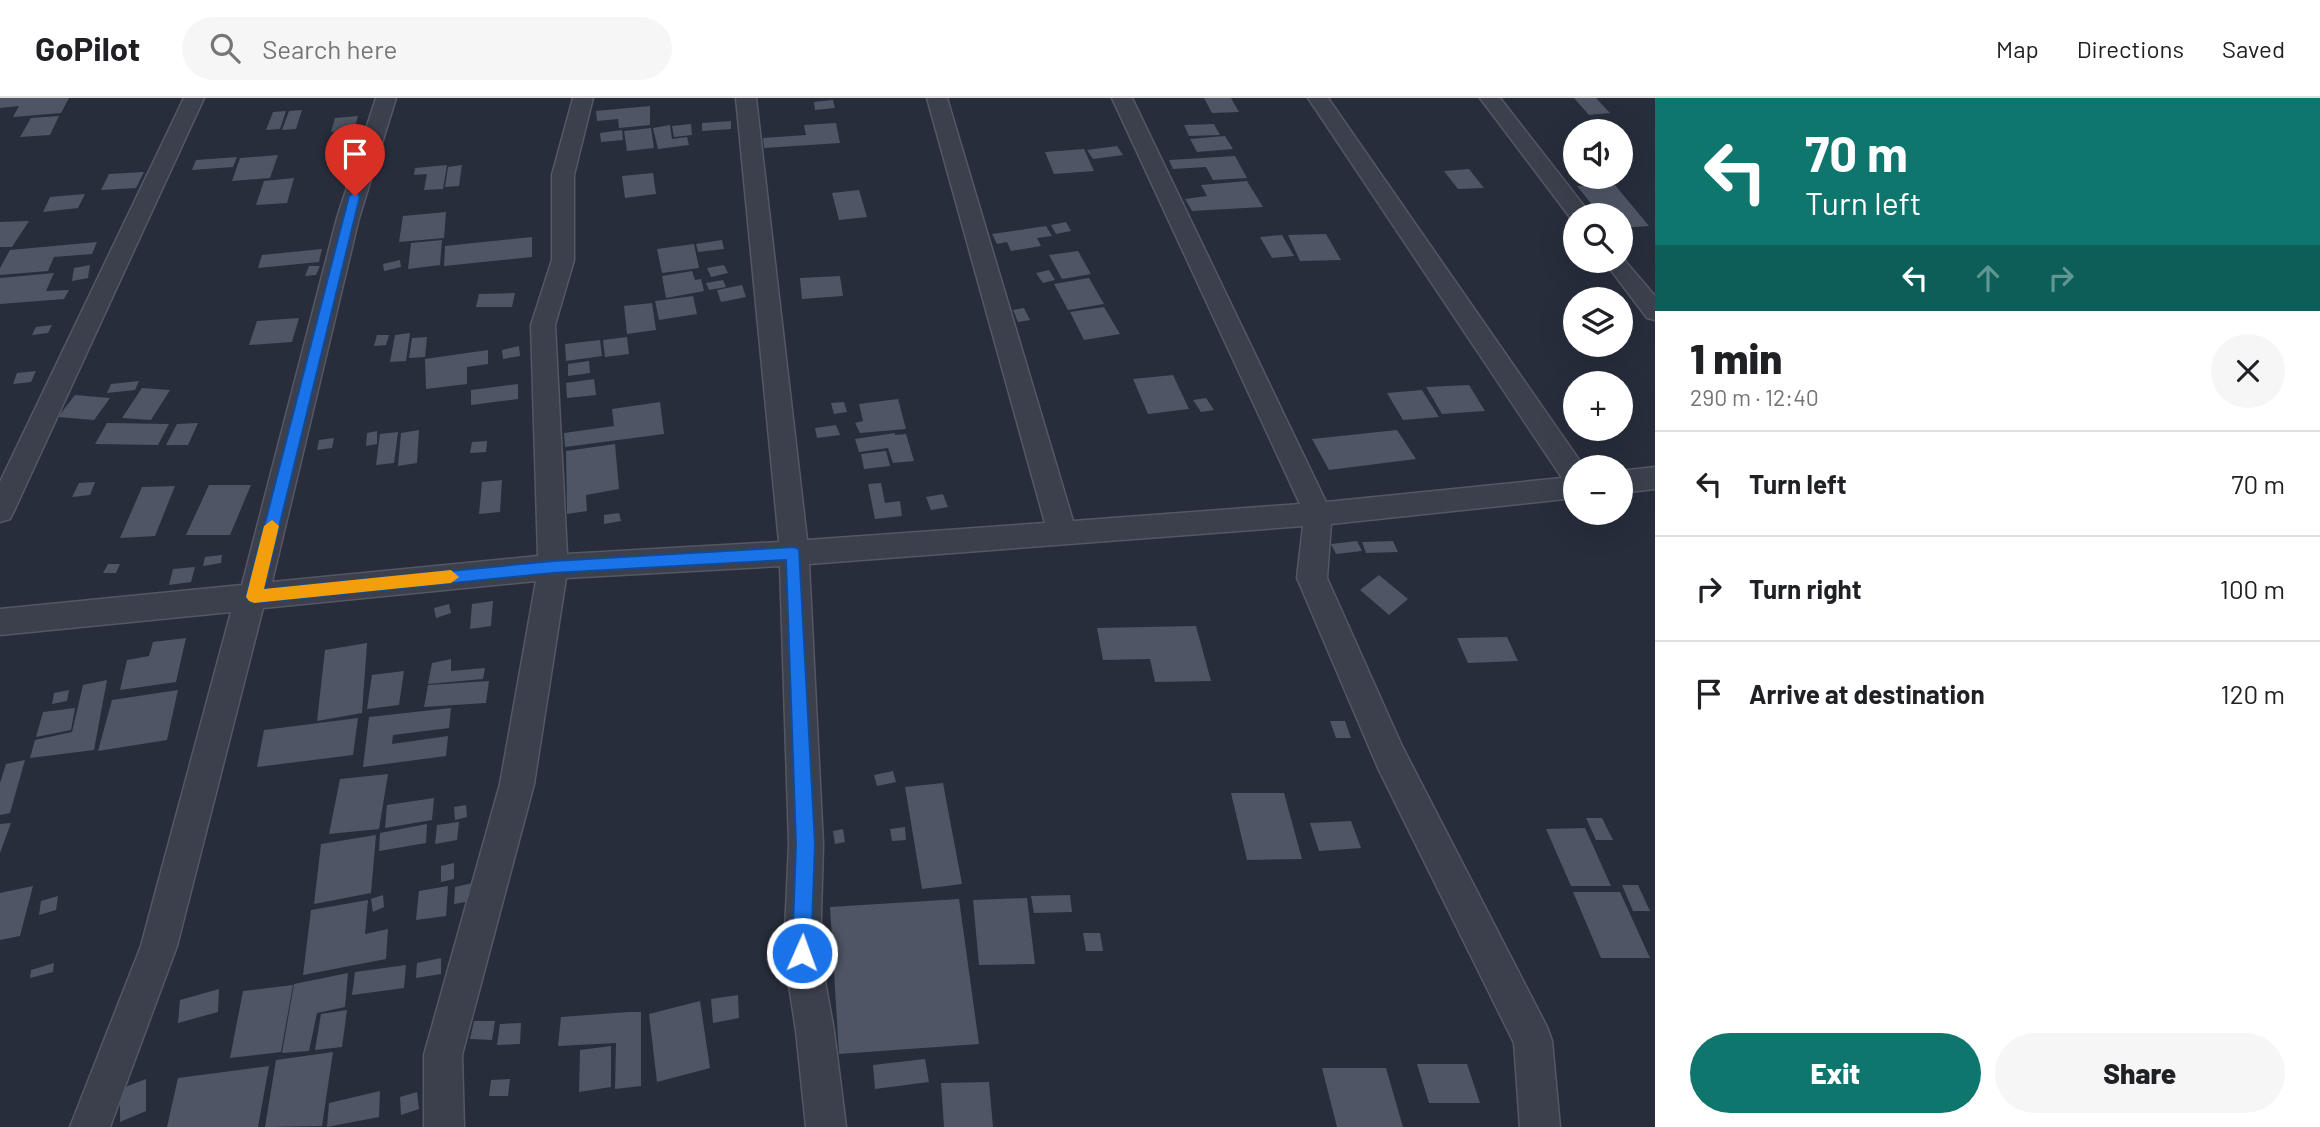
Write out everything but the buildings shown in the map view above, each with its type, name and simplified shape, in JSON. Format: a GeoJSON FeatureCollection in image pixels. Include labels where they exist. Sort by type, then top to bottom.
{"type":"FeatureCollection","features":[{"type":"Feature","properties":{"kind":"street"},"geometry":{"type":"LineString","coordinates":[[0,511],[194,98]]}},
{"type":"Feature","properties":{"kind":"street"},"geometry":{"type":"LineString","coordinates":[[90,1127],[159,946],[246,610],[254,597],[348,218],[386,98]]}},
{"type":"Feature","properties":{"kind":"street"},"geometry":{"type":"LineString","coordinates":[[444,1127],[443,1055],[517,784],[553,567],[543,325],[562,260],[563,175],[583,98]]}},
{"type":"Feature","properties":{"kind":"street"},"geometry":{"type":"LineString","coordinates":[[746,98],[794,553],[806,844],[802,953],[815,1031],[826,1127]]}},
{"type":"Feature","properties":{"kind":"street"},"geometry":{"type":"LineString","coordinates":[[937,98],[1062,532]]}},
{"type":"Feature","properties":{"kind":"street"},"geometry":{"type":"LineString","coordinates":[[1122,98],[1318,514],[1311,578],[1390,757],[1534,1041],[1540,1127]]}},
{"type":"Feature","properties":{"kind":"street"},"geometry":{"type":"LineString","coordinates":[[1318,98],[1563,457]]}},
{"type":"Feature","properties":{"kind":"street"},"geometry":{"type":"LineString","coordinates":[[1490,98],[1571,203]]}},
{"type":"Feature","properties":{"kind":"street"},"geometry":{"type":"LineString","coordinates":[[1624,273],[1655,312]]}},
{"type":"Feature","properties":{"kind":"street"},"geometry":{"type":"LineString","coordinates":[[1633,481],[1655,478]]}},
{"type":"Feature","properties":{"kind":"street"},"geometry":{"type":"LineString","coordinates":[[0,622],[553,567],[794,553],[1318,514],[1563,488]]}},
{"type":"Feature","properties":{"kind":"slow traffic"},"geometry":{"type":"LineString","coordinates":[[272,526],[254,597],[451,577]]}},
{"type":"Feature","properties":{"kind":"route"},"geometry":{"type":"LineString","coordinates":[[355,196],[254,597],[553,567],[794,553],[806,844],[802,953]]}}]}
